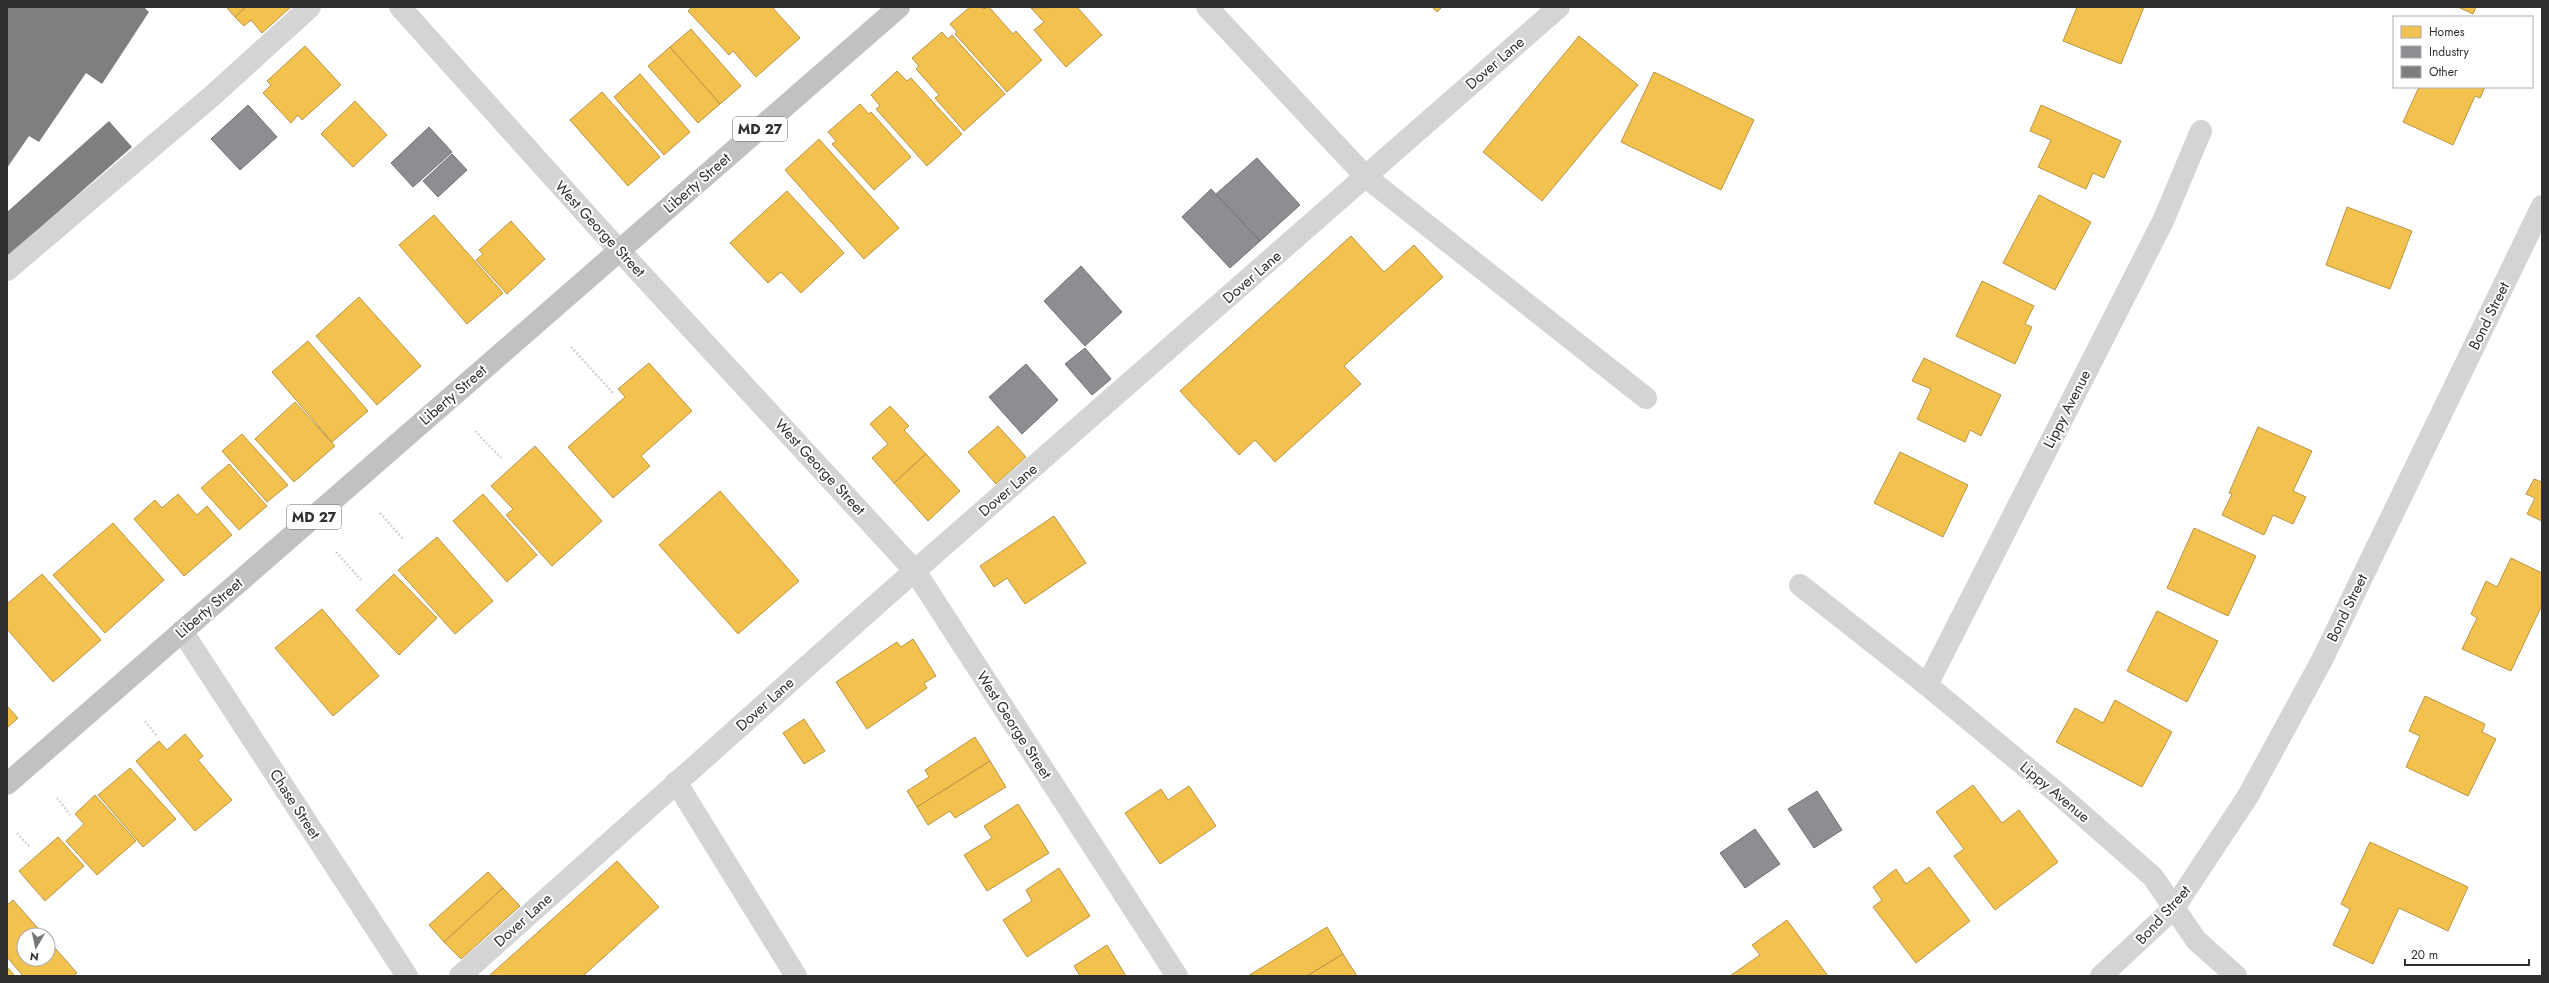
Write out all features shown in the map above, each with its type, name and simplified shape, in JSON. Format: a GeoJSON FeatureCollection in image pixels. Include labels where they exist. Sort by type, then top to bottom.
{"type":"FeatureCollection","features":[{"type":"Feature","properties":{"kind":"highway","name":"Liberty Street"},"geometry":{"type":"LineString","coordinates":[[7,784],[899,7]]}},
{"type":"Feature","properties":{"kind":"street"},"geometry":{"type":"LineString","coordinates":[[7,270],[212,96],[310,7]]}},
{"type":"Feature","properties":{"kind":"street","name":"West George Street"},"geometry":{"type":"LineString","coordinates":[[400,7],[620,250],[915,571],[1177,976]]}},
{"type":"Feature","properties":{"kind":"street"},"geometry":{"type":"LineString","coordinates":[[1207,7],[1366,177],[1646,398]]}},
{"type":"Feature","properties":{"kind":"street","name":"Dover Lane"},"geometry":{"type":"LineString","coordinates":[[460,976],[676,782],[915,571],[1559,7]]}},
{"type":"Feature","properties":{"kind":"street","name":"Lippy Avenue"},"geometry":{"type":"LineString","coordinates":[[1927,685],[2163,220],[2201,131]]}},
{"type":"Feature","properties":{"kind":"street","name":"Bond Street"},"geometry":{"type":"LineString","coordinates":[[2101,976],[2152,931],[2174,908],[2248,796],[2322,660],[2542,206]]}},
{"type":"Feature","properties":{"kind":"street","name":"Lippy Avenue"},"geometry":{"type":"LineString","coordinates":[[1800,585],[1927,685],[2062,797],[2153,877],[2196,940],[2236,976]]}},
{"type":"Feature","properties":{"kind":"street","name":"Chase Street"},"geometry":{"type":"LineString","coordinates":[[182,631],[407,976]]}},
{"type":"Feature","properties":{"kind":"street"},"geometry":{"type":"LineString","coordinates":[[676,782],[796,976]]}},
{"type":"Feature","properties":{"kind":"path"},"geometry":{"type":"LineString","coordinates":[[571,347],[613,393]]}},
{"type":"Feature","properties":{"kind":"path"},"geometry":{"type":"LineString","coordinates":[[475,431],[501,458]]}},
{"type":"Feature","properties":{"kind":"path"},"geometry":{"type":"LineString","coordinates":[[380,513],[404,540]]}},
{"type":"Feature","properties":{"kind":"path"},"geometry":{"type":"LineString","coordinates":[[336,552],[361,580]]}},
{"type":"Feature","properties":{"kind":"path"},"geometry":{"type":"LineString","coordinates":[[145,721],[157,736]]}},
{"type":"Feature","properties":{"kind":"path"},"geometry":{"type":"LineString","coordinates":[[57,798],[70,815]]}},
{"type":"Feature","properties":{"kind":"path"},"geometry":{"type":"LineString","coordinates":[[17,833],[30,847]]}},
{"type":"Feature","properties":{"kind":"building: Homes"},"geometry":{"type":"Polygon","coordinates":[[[246,7],[235,17],[227,8],[246,7]]]}},
{"type":"Feature","properties":{"kind":"building: Homes"},"geometry":{"type":"Polygon","coordinates":[[[246,7],[291,7],[262,33],[251,20],[244,26],[235,17],[246,7]]]}},
{"type":"Feature","properties":{"kind":"building: Homes"},"geometry":{"type":"Polygon","coordinates":[[[692,7],[772,7],[800,38],[756,77],[733,51],[729,55],[688,11],[692,7]]]}},
{"type":"Feature","properties":{"kind":"building: Homes"},"geometry":{"type":"Polygon","coordinates":[[[970,7],[981,7],[983,9],[989,7],[1013,34],[1016,31],[1042,60],[1007,92],[955,34],[957,32],[950,24],[970,7]]]}},
{"type":"Feature","properties":{"kind":"building: Homes"},"geometry":{"type":"Polygon","coordinates":[[[1077,7],[1102,35],[1066,67],[1034,30],[1044,22],[1031,8],[1077,7]]]}},
{"type":"Feature","properties":{"kind":"building: Homes"},"geometry":{"type":"Polygon","coordinates":[[[1432,7],[1442,7],[1437,12],[1432,7]]]}},
{"type":"Feature","properties":{"kind":"building: Homes"},"geometry":{"type":"Polygon","coordinates":[[[2077,7],[2144,7],[2121,64],[2063,41],[2077,7]]]}},
{"type":"Feature","properties":{"kind":"building: Homes"},"geometry":{"type":"Polygon","coordinates":[[[2458,7],[2476,7],[2473,14],[2458,7]]]}},
{"type":"Feature","properties":{"kind":"building: Homes"},"geometry":{"type":"Polygon","coordinates":[[[691,29],[741,86],[720,104],[670,47],[691,29]]]}},
{"type":"Feature","properties":{"kind":"building: Homes"},"geometry":{"type":"Polygon","coordinates":[[[942,32],[948,39],[952,35],[1005,94],[964,131],[935,98],[939,95],[916,69],[919,66],[912,58],[942,32]]]}},
{"type":"Feature","properties":{"kind":"building: Homes"},"geometry":{"type":"Polygon","coordinates":[[[1579,36],[1638,85],[1542,201],[1483,152],[1579,36]]]}},
{"type":"Feature","properties":{"kind":"building: Homes"},"geometry":{"type":"Polygon","coordinates":[[[305,46],[341,85],[302,120],[298,115],[291,123],[263,93],[271,85],[267,81],[305,46]]]}},
{"type":"Feature","properties":{"kind":"building: Homes"},"geometry":{"type":"Polygon","coordinates":[[[670,47],[720,104],[698,123],[648,66],[670,47]]]}},
{"type":"Feature","properties":{"kind":"building: Homes"},"geometry":{"type":"Polygon","coordinates":[[[897,71],[907,81],[911,78],[962,134],[927,166],[876,109],[880,106],[871,95],[897,71]]]}},
{"type":"Feature","properties":{"kind":"building: Homes"},"geometry":{"type":"Polygon","coordinates":[[[1654,72],[1754,120],[1721,190],[1621,142],[1654,72]]]}},
{"type":"Feature","properties":{"kind":"building: Homes"},"geometry":{"type":"Polygon","coordinates":[[[640,74],[690,132],[664,155],[614,97],[640,74]]]}},
{"type":"Feature","properties":{"kind":"building: Homes"},"geometry":{"type":"Polygon","coordinates":[[[2419,88],[2485,88],[2480,98],[2475,96],[2453,145],[2403,122],[2419,88]]]}},
{"type":"Feature","properties":{"kind":"building: Homes"},"geometry":{"type":"Polygon","coordinates":[[[602,92],[660,157],[628,186],[570,120],[602,92]]]}},
{"type":"Feature","properties":{"kind":"building: Homes"},"geometry":{"type":"Polygon","coordinates":[[[355,101],[387,135],[353,167],[321,134],[355,101]]]}},
{"type":"Feature","properties":{"kind":"building: Homes"},"geometry":{"type":"Polygon","coordinates":[[[860,104],[869,114],[871,112],[911,157],[874,190],[832,144],[836,141],[828,132],[860,104]]]}},
{"type":"Feature","properties":{"kind":"building: Homes"},"geometry":{"type":"Polygon","coordinates":[[[2041,105],[2121,141],[2104,178],[2093,173],[2086,189],[2038,167],[2051,140],[2030,131],[2041,105]]]}},
{"type":"Feature","properties":{"kind":"building: Homes"},"geometry":{"type":"Polygon","coordinates":[[[819,139],[899,228],[864,259],[785,170],[819,139]]]}},
{"type":"Feature","properties":{"kind":"building: Homes"},"geometry":{"type":"Polygon","coordinates":[[[787,191],[844,253],[801,293],[781,272],[768,283],[730,243],[787,191]]]}},
{"type":"Feature","properties":{"kind":"building: Homes"},"geometry":{"type":"Polygon","coordinates":[[[2039,195],[2091,222],[2055,290],[2003,263],[2039,195]]]}},
{"type":"Feature","properties":{"kind":"building: Homes"},"geometry":{"type":"Polygon","coordinates":[[[2347,207],[2412,231],[2390,289],[2326,265],[2347,207]]]}},
{"type":"Feature","properties":{"kind":"building: Homes"},"geometry":{"type":"Polygon","coordinates":[[[434,215],[503,293],[467,324],[399,245],[434,215]]]}},
{"type":"Feature","properties":{"kind":"building: Homes"},"geometry":{"type":"Polygon","coordinates":[[[511,221],[545,259],[507,294],[476,260],[483,254],[479,250],[511,221]]]}},
{"type":"Feature","properties":{"kind":"building: Homes"},"geometry":{"type":"Polygon","coordinates":[[[1351,236],[1384,272],[1414,245],[1443,277],[1344,366],[1361,384],[1275,462],[1255,440],[1239,455],[1180,391],[1351,236]]]}},
{"type":"Feature","properties":{"kind":"building: Homes"},"geometry":{"type":"Polygon","coordinates":[[[1982,281],[2034,306],[2025,324],[2032,327],[2015,364],[1956,336],[1982,281]]]}},
{"type":"Feature","properties":{"kind":"building: Homes"},"geometry":{"type":"Polygon","coordinates":[[[359,297],[421,366],[377,405],[316,336],[359,297]]]}},
{"type":"Feature","properties":{"kind":"building: Homes"},"geometry":{"type":"Polygon","coordinates":[[[308,341],[368,411],[332,442],[272,372],[308,341]]]}},
{"type":"Feature","properties":{"kind":"building: Homes"},"geometry":{"type":"Polygon","coordinates":[[[1924,358],[2001,395],[1981,436],[1970,430],[1965,442],[1917,419],[1931,389],[1912,381],[1924,358]]]}},
{"type":"Feature","properties":{"kind":"building: Homes"},"geometry":{"type":"Polygon","coordinates":[[[649,363],[692,411],[641,456],[650,466],[613,498],[568,447],[625,397],[618,389],[649,363]]]}},
{"type":"Feature","properties":{"kind":"building: Homes"},"geometry":{"type":"Polygon","coordinates":[[[295,402],[335,446],[294,482],[255,439],[295,402]]]}},
{"type":"Feature","properties":{"kind":"building: Homes"},"geometry":{"type":"Polygon","coordinates":[[[890,406],[909,426],[904,430],[926,454],[894,483],[872,458],[888,444],[870,424],[890,406]]]}},
{"type":"Feature","properties":{"kind":"building: Homes"},"geometry":{"type":"Polygon","coordinates":[[[998,426],[1026,457],[996,484],[968,452],[998,426]]]}},
{"type":"Feature","properties":{"kind":"building: Homes"},"geometry":{"type":"Polygon","coordinates":[[[2258,427],[2312,451],[2293,491],[2306,497],[2293,524],[2273,515],[2264,535],[2222,515],[2232,494],[2229,493],[2258,427]]]}},
{"type":"Feature","properties":{"kind":"building: Homes"},"geometry":{"type":"Polygon","coordinates":[[[242,434],[288,485],[267,502],[222,451],[242,434]]]}},
{"type":"Feature","properties":{"kind":"building: Homes"},"geometry":{"type":"Polygon","coordinates":[[[535,446],[602,521],[552,566],[506,515],[513,509],[491,486],[535,446]]]}},
{"type":"Feature","properties":{"kind":"building: Homes"},"geometry":{"type":"Polygon","coordinates":[[[1900,452],[1968,485],[1943,537],[1874,503],[1900,452]]]}},
{"type":"Feature","properties":{"kind":"building: Homes"},"geometry":{"type":"Polygon","coordinates":[[[926,454],[960,491],[928,521],[894,483],[926,454]]]}},
{"type":"Feature","properties":{"kind":"building: Homes"},"geometry":{"type":"Polygon","coordinates":[[[229,464],[267,506],[239,530],[201,488],[229,464]]]}},
{"type":"Feature","properties":{"kind":"building: Homes"},"geometry":{"type":"Polygon","coordinates":[[[2534,479],[2542,482],[2542,521],[2527,514],[2535,498],[2526,494],[2534,479]]]}},
{"type":"Feature","properties":{"kind":"building: Homes"},"geometry":{"type":"Polygon","coordinates":[[[720,491],[799,581],[738,634],[659,545],[720,491]]]}},
{"type":"Feature","properties":{"kind":"building: Homes"},"geometry":{"type":"Polygon","coordinates":[[[178,494],[197,515],[207,506],[232,535],[184,576],[134,519],[155,500],[162,508],[178,494]]]}},
{"type":"Feature","properties":{"kind":"building: Homes"},"geometry":{"type":"Polygon","coordinates":[[[483,494],[537,555],[507,582],[453,521],[483,494]]]}},
{"type":"Feature","properties":{"kind":"building: Homes"},"geometry":{"type":"Polygon","coordinates":[[[1054,516],[1086,563],[1025,604],[1007,578],[994,587],[980,566],[1054,516]]]}},
{"type":"Feature","properties":{"kind":"building: Homes"},"geometry":{"type":"Polygon","coordinates":[[[113,523],[164,580],[105,633],[53,575],[113,523]]]}},
{"type":"Feature","properties":{"kind":"building: Homes"},"geometry":{"type":"Polygon","coordinates":[[[2194,528],[2256,556],[2228,616],[2167,588],[2194,528]]]}},
{"type":"Feature","properties":{"kind":"building: Homes"},"geometry":{"type":"Polygon","coordinates":[[[437,537],[493,601],[455,634],[398,570],[437,537]]]}},
{"type":"Feature","properties":{"kind":"building: Homes"},"geometry":{"type":"Polygon","coordinates":[[[2511,558],[2542,573],[2542,605],[2511,671],[2462,649],[2477,618],[2471,614],[2486,581],[2497,587],[2511,558]]]}},
{"type":"Feature","properties":{"kind":"building: Homes"},"geometry":{"type":"Polygon","coordinates":[[[42,574],[101,640],[53,682],[7,629],[7,604],[42,574]]]}},
{"type":"Feature","properties":{"kind":"building: Homes"},"geometry":{"type":"Polygon","coordinates":[[[394,574],[437,618],[399,655],[356,610],[394,574]]]}},
{"type":"Feature","properties":{"kind":"building: Homes"},"geometry":{"type":"Polygon","coordinates":[[[322,609],[379,676],[333,716],[275,648],[322,609]]]}},
{"type":"Feature","properties":{"kind":"building: Homes"},"geometry":{"type":"Polygon","coordinates":[[[2157,611],[2218,641],[2187,702],[2127,671],[2157,611]]]}},
{"type":"Feature","properties":{"kind":"building: Homes"},"geometry":{"type":"Polygon","coordinates":[[[913,639],[936,676],[924,683],[927,688],[867,729],[836,682],[897,642],[901,647],[913,639]]]}},
{"type":"Feature","properties":{"kind":"building: Homes"},"geometry":{"type":"Polygon","coordinates":[[[2425,696],[2485,724],[2482,732],[2496,739],[2468,796],[2406,767],[2420,736],[2409,731],[2425,696]]]}},
{"type":"Feature","properties":{"kind":"building: Homes"},"geometry":{"type":"Polygon","coordinates":[[[2115,700],[2172,732],[2142,787],[2056,742],[2075,708],[2103,723],[2115,700]]]}},
{"type":"Feature","properties":{"kind":"building: Homes"},"geometry":{"type":"Polygon","coordinates":[[[7,706],[18,718],[7,728],[7,706]]]}},
{"type":"Feature","properties":{"kind":"building: Homes"},"geometry":{"type":"Polygon","coordinates":[[[804,719],[825,751],[804,764],[783,733],[804,719]]]}},
{"type":"Feature","properties":{"kind":"building: Homes"},"geometry":{"type":"Polygon","coordinates":[[[185,734],[203,756],[198,760],[232,800],[195,831],[136,761],[159,741],[167,750],[185,734]]]}},
{"type":"Feature","properties":{"kind":"building: Homes"},"geometry":{"type":"Polygon","coordinates":[[[975,737],[990,761],[917,807],[907,791],[929,777],[925,770],[975,737]]]}},
{"type":"Feature","properties":{"kind":"building: Homes"},"geometry":{"type":"Polygon","coordinates":[[[990,761],[1006,787],[955,818],[950,811],[928,825],[917,807],[990,761]]]}},
{"type":"Feature","properties":{"kind":"building: Homes"},"geometry":{"type":"Polygon","coordinates":[[[130,768],[176,819],[143,847],[98,795],[130,768]]]}},
{"type":"Feature","properties":{"kind":"building: Homes"},"geometry":{"type":"Polygon","coordinates":[[[1973,785],[2002,823],[2019,810],[2058,862],[1995,910],[1954,856],[1964,849],[1936,812],[1973,785]]]}},
{"type":"Feature","properties":{"kind":"building: Homes"},"geometry":{"type":"Polygon","coordinates":[[[1189,786],[1216,826],[1160,864],[1125,813],[1161,789],[1168,800],[1189,786]]]}},
{"type":"Feature","properties":{"kind":"building: Homes"},"geometry":{"type":"Polygon","coordinates":[[[95,795],[136,841],[97,875],[66,841],[84,824],[75,814],[95,795]]]}},
{"type":"Feature","properties":{"kind":"building: Homes"},"geometry":{"type":"Polygon","coordinates":[[[1018,804],[1049,853],[987,891],[964,855],[992,838],[984,826],[1018,804]]]}},
{"type":"Feature","properties":{"kind":"building: Homes"},"geometry":{"type":"Polygon","coordinates":[[[58,837],[84,866],[45,901],[19,871],[58,837]]]}},
{"type":"Feature","properties":{"kind":"building: Homes"},"geometry":{"type":"Polygon","coordinates":[[[2370,842],[2468,887],[2448,931],[2399,908],[2373,964],[2333,945],[2350,909],[2341,904],[2370,842]]]}},
{"type":"Feature","properties":{"kind":"building: Homes"},"geometry":{"type":"Polygon","coordinates":[[[617,861],[659,907],[583,976],[489,976],[617,861]]]}},
{"type":"Feature","properties":{"kind":"building: Homes"},"geometry":{"type":"Polygon","coordinates":[[[1929,867],[1970,921],[1916,963],[1873,907],[1882,900],[1873,887],[1896,869],[1906,884],[1929,867]]]}},
{"type":"Feature","properties":{"kind":"building: Homes"},"geometry":{"type":"Polygon","coordinates":[[[1059,868],[1090,916],[1027,957],[1003,920],[1032,901],[1026,890],[1059,868]]]}},
{"type":"Feature","properties":{"kind":"building: Homes"},"geometry":{"type":"Polygon","coordinates":[[[488,872],[503,888],[444,942],[429,925],[488,872]]]}},
{"type":"Feature","properties":{"kind":"building: Homes"},"geometry":{"type":"Polygon","coordinates":[[[503,888],[520,906],[461,959],[444,942],[503,888]]]}},
{"type":"Feature","properties":{"kind":"building: Homes"},"geometry":{"type":"Polygon","coordinates":[[[13,900],[37,927],[16,927],[16,967],[56,967],[56,949],[77,973],[73,976],[23,976],[7,957],[7,905],[13,900]]]}},
{"type":"Feature","properties":{"kind":"building: Homes"},"geometry":{"type":"Polygon","coordinates":[[[1787,920],[1828,976],[1730,976],[1760,955],[1752,945],[1787,920]]]}},
{"type":"Feature","properties":{"kind":"building: Homes"},"geometry":{"type":"Polygon","coordinates":[[[1327,927],[1343,954],[1307,976],[1248,976],[1327,927]]]}},
{"type":"Feature","properties":{"kind":"building: Homes"},"geometry":{"type":"Polygon","coordinates":[[[1107,945],[1126,976],[1080,976],[1074,966],[1107,945]]]}},
{"type":"Feature","properties":{"kind":"building: Homes"},"geometry":{"type":"Polygon","coordinates":[[[1343,954],[1357,976],[1307,976],[1343,954]]]}},
{"type":"Feature","properties":{"kind":"building: Homes"},"geometry":{"type":"Polygon","coordinates":[[[7,967],[15,976],[7,976],[7,967]]]}},
{"type":"Feature","properties":{"kind":"building: Industry"},"geometry":{"type":"Polygon","coordinates":[[[248,105],[277,137],[240,170],[211,139],[248,105]]]}},
{"type":"Feature","properties":{"kind":"building: Industry"},"geometry":{"type":"Polygon","coordinates":[[[429,127],[452,152],[413,187],[391,163],[429,127]]]}},
{"type":"Feature","properties":{"kind":"building: Industry"},"geometry":{"type":"Polygon","coordinates":[[[452,154],[467,170],[438,197],[423,181],[452,154]]]}},
{"type":"Feature","properties":{"kind":"building: Industry"},"geometry":{"type":"Polygon","coordinates":[[[1257,158],[1300,205],[1260,241],[1216,194],[1257,158]]]}},
{"type":"Feature","properties":{"kind":"building: Industry"},"geometry":{"type":"Polygon","coordinates":[[[1211,189],[1260,241],[1230,268],[1182,217],[1211,189]]]}},
{"type":"Feature","properties":{"kind":"building: Industry"},"geometry":{"type":"Polygon","coordinates":[[[1081,266],[1122,312],[1085,346],[1044,301],[1081,266]]]}},
{"type":"Feature","properties":{"kind":"building: Industry"},"geometry":{"type":"Polygon","coordinates":[[[1085,348],[1111,379],[1092,395],[1065,364],[1085,348]]]}},
{"type":"Feature","properties":{"kind":"building: Industry"},"geometry":{"type":"Polygon","coordinates":[[[1026,364],[1058,400],[1022,434],[989,397],[1026,364]]]}},
{"type":"Feature","properties":{"kind":"building: Industry"},"geometry":{"type":"Polygon","coordinates":[[[1817,791],[1842,830],[1814,848],[1788,809],[1817,791]]]}},
{"type":"Feature","properties":{"kind":"building: Industry"},"geometry":{"type":"Polygon","coordinates":[[[1755,829],[1780,864],[1745,888],[1720,853],[1755,829]]]}},
{"type":"Feature","properties":{"kind":"building: Other"},"geometry":{"type":"Polygon","coordinates":[[[7,7],[144,7],[149,12],[102,84],[86,73],[39,142],[29,136],[7,168],[7,7]]]}},
{"type":"Feature","properties":{"kind":"building: Other"},"geometry":{"type":"Polygon","coordinates":[[[109,121],[132,147],[7,257],[7,212],[109,121]]]}}]}
